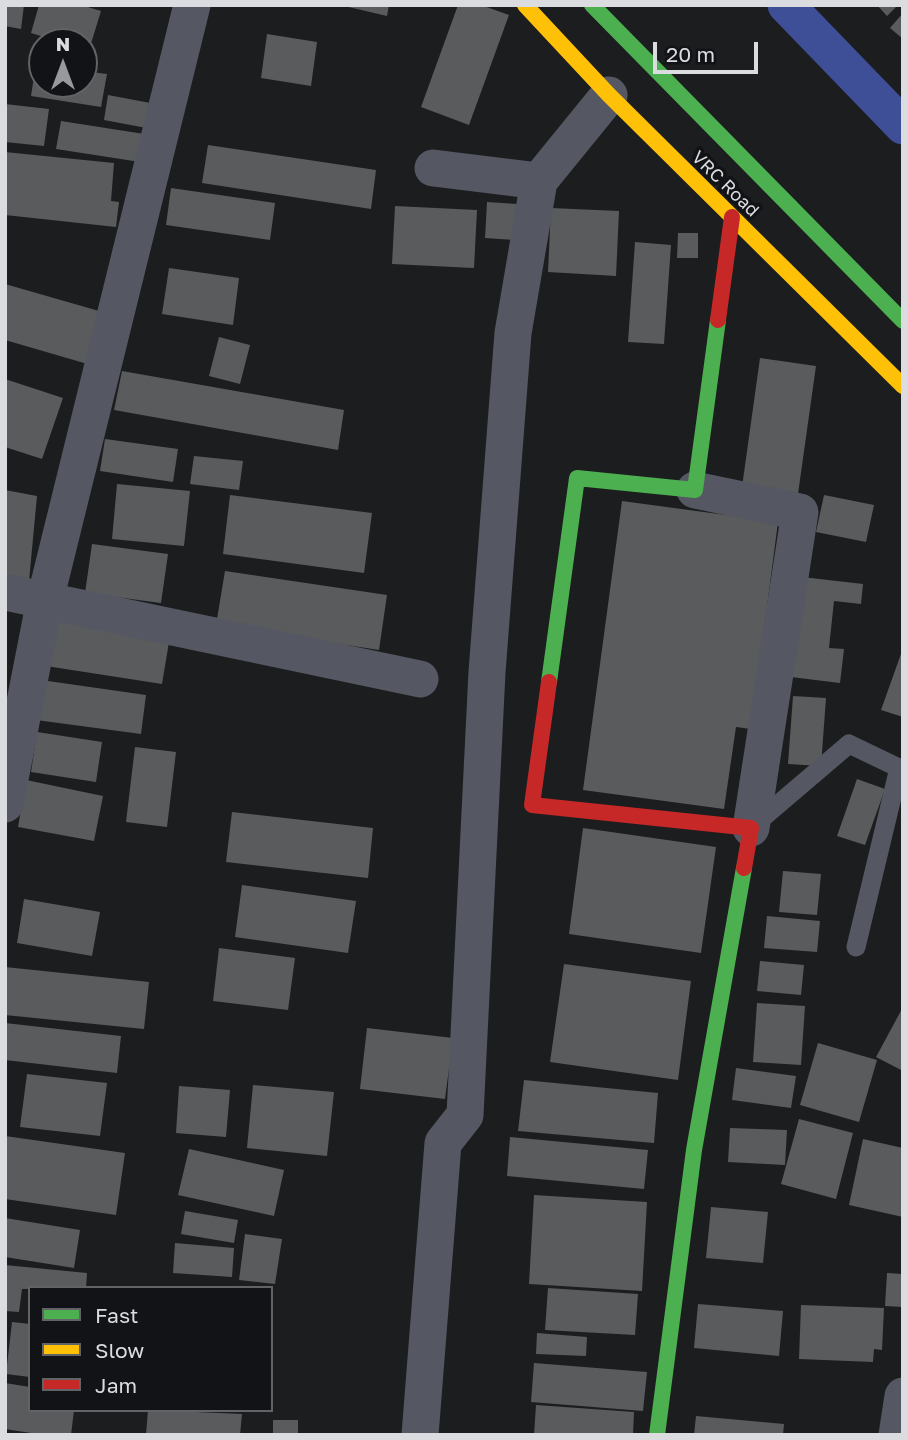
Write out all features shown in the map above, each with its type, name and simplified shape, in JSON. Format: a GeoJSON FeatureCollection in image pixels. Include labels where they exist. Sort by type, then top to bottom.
{"type":"FeatureCollection","features":[{"type":"Feature","properties":{"kind":"street"},"geometry":{"type":"LineString","coordinates":[[5,804],[45,600],[192,5]]}},
{"type":"Feature","properties":{"kind":"street","name":"VRC Road"},"geometry":{"type":"LineString","coordinates":[[525,5],[608,95],[903,386]]}},
{"type":"Feature","properties":{"kind":"street"},"geometry":{"type":"LineString","coordinates":[[592,5],[903,321]]}},
{"type":"Feature","properties":{"kind":"street"},"geometry":{"type":"LineString","coordinates":[[420,1435],[443,1143],[465,1115],[487,671],[513,333],[539,181],[608,95]]}},
{"type":"Feature","properties":{"kind":"street"},"geometry":{"type":"LineString","coordinates":[[433,168],[539,181]]}},
{"type":"Feature","properties":{"kind":"street"},"geometry":{"type":"LineString","coordinates":[[695,490],[732,217]]}},
{"type":"Feature","properties":{"kind":"street"},"geometry":{"type":"LineString","coordinates":[[657,1435],[694,1150],[751,828],[800,512],[695,490],[577,478],[532,805],[751,828]]}},
{"type":"Feature","properties":{"kind":"street"},"geometry":{"type":"LineString","coordinates":[[5,592],[420,679]]}},
{"type":"Feature","properties":{"kind":"street"},"geometry":{"type":"LineString","coordinates":[[897,1435],[903,1396]]}},
{"type":"Feature","properties":{"kind":"lane"},"geometry":{"type":"LineString","coordinates":[[751,828],[849,744],[900,768],[856,947]]}},
{"type":"Feature","properties":{"kind":"building"},"geometry":{"type":"Polygon","coordinates":[[[5,5],[24,5],[21,29],[5,26],[5,5]]]}},
{"type":"Feature","properties":{"kind":"building"},"geometry":{"type":"Polygon","coordinates":[[[39,5],[81,5],[101,11],[96,28],[32,28],[39,5]]]}},
{"type":"Feature","properties":{"kind":"building"},"geometry":{"type":"Polygon","coordinates":[[[340,5],[389,5],[387,16],[340,5]]]}},
{"type":"Feature","properties":{"kind":"building"},"geometry":{"type":"Polygon","coordinates":[[[458,5],[481,5],[509,15],[469,125],[421,107],[458,5]]]}},
{"type":"Feature","properties":{"kind":"building"},"geometry":{"type":"Polygon","coordinates":[[[877,5],[898,5],[887,16],[877,5]]]}},
{"type":"Feature","properties":{"kind":"building"},"geometry":{"type":"Polygon","coordinates":[[[903,13],[903,39],[890,28],[903,13]]]}},
{"type":"Feature","properties":{"kind":"building"},"geometry":{"type":"Polygon","coordinates":[[[267,34],[317,42],[311,86],[261,78],[267,34]]]}},
{"type":"Feature","properties":{"kind":"building"},"geometry":{"type":"Polygon","coordinates":[[[98,73],[107,74],[101,107],[44,98],[98,98],[98,73]]]}},
{"type":"Feature","properties":{"kind":"building"},"geometry":{"type":"Polygon","coordinates":[[[108,95],[161,105],[157,130],[104,120],[108,95]]]}},
{"type":"Feature","properties":{"kind":"building"},"geometry":{"type":"Polygon","coordinates":[[[5,104],[49,109],[44,146],[5,142],[5,104]]]}},
{"type":"Feature","properties":{"kind":"building"},"geometry":{"type":"Polygon","coordinates":[[[61,121],[157,136],[153,164],[56,149],[61,121]]]}},
{"type":"Feature","properties":{"kind":"building"},"geometry":{"type":"Polygon","coordinates":[[[208,145],[376,170],[371,209],[202,183],[208,145]]]}},
{"type":"Feature","properties":{"kind":"building"},"geometry":{"type":"Polygon","coordinates":[[[5,152],[114,163],[111,201],[119,202],[116,227],[5,215],[5,152]]]}},
{"type":"Feature","properties":{"kind":"building"},"geometry":{"type":"Polygon","coordinates":[[[171,188],[275,203],[270,240],[166,225],[171,188]]]}},
{"type":"Feature","properties":{"kind":"building"},"geometry":{"type":"Polygon","coordinates":[[[487,202],[517,204],[515,240],[485,238],[487,202]]]}},
{"type":"Feature","properties":{"kind":"building"},"geometry":{"type":"Polygon","coordinates":[[[395,206],[477,210],[474,268],[392,264],[395,206]]]}},
{"type":"Feature","properties":{"kind":"building"},"geometry":{"type":"Polygon","coordinates":[[[551,208],[619,211],[616,276],[548,272],[551,208]]]}},
{"type":"Feature","properties":{"kind":"building"},"geometry":{"type":"Polygon","coordinates":[[[678,233],[698,233],[698,258],[677,258],[678,233]]]}},
{"type":"Feature","properties":{"kind":"building"},"geometry":{"type":"Polygon","coordinates":[[[635,242],[671,245],[664,344],[628,342],[635,242]]]}},
{"type":"Feature","properties":{"kind":"building"},"geometry":{"type":"Polygon","coordinates":[[[169,268],[239,278],[233,325],[162,314],[169,268]]]}},
{"type":"Feature","properties":{"kind":"building"},"geometry":{"type":"Polygon","coordinates":[[[5,284],[106,313],[91,365],[5,340],[5,284]]]}},
{"type":"Feature","properties":{"kind":"building"},"geometry":{"type":"Polygon","coordinates":[[[219,337],[250,345],[240,384],[209,376],[219,337]]]}},
{"type":"Feature","properties":{"kind":"building"},"geometry":{"type":"Polygon","coordinates":[[[760,358],[816,366],[798,494],[742,487],[760,358]]]}},
{"type":"Feature","properties":{"kind":"building"},"geometry":{"type":"Polygon","coordinates":[[[122,371],[344,410],[338,450],[114,410],[122,371]]]}},
{"type":"Feature","properties":{"kind":"building"},"geometry":{"type":"Polygon","coordinates":[[[5,379],[63,398],[42,459],[5,447],[5,379]]]}},
{"type":"Feature","properties":{"kind":"building"},"geometry":{"type":"Polygon","coordinates":[[[105,439],[178,449],[173,482],[100,471],[105,439]]]}},
{"type":"Feature","properties":{"kind":"building"},"geometry":{"type":"Polygon","coordinates":[[[194,456],[243,461],[239,490],[190,484],[194,456]]]}},
{"type":"Feature","properties":{"kind":"building"},"geometry":{"type":"Polygon","coordinates":[[[117,484],[190,491],[184,546],[112,539],[117,484]]]}},
{"type":"Feature","properties":{"kind":"building"},"geometry":{"type":"Polygon","coordinates":[[[5,490],[37,496],[29,581],[5,576],[5,490]]]}},
{"type":"Feature","properties":{"kind":"building"},"geometry":{"type":"Polygon","coordinates":[[[230,495],[372,513],[364,573],[223,554],[230,495]]]}},
{"type":"Feature","properties":{"kind":"building"},"geometry":{"type":"Polygon","coordinates":[[[824,495],[874,505],[866,542],[816,532],[824,495]]]}},
{"type":"Feature","properties":{"kind":"building"},"geometry":{"type":"Polygon","coordinates":[[[622,501],[778,522],[751,729],[736,727],[724,809],[583,790],[622,501]]]}},
{"type":"Feature","properties":{"kind":"building"},"geometry":{"type":"Polygon","coordinates":[[[92,544],[168,554],[161,603],[85,593],[92,544]]]}},
{"type":"Feature","properties":{"kind":"building"},"geometry":{"type":"Polygon","coordinates":[[[225,571],[387,595],[379,650],[216,625],[225,571]]]}},
{"type":"Feature","properties":{"kind":"building"},"geometry":{"type":"Polygon","coordinates":[[[802,577],[863,584],[861,604],[834,601],[829,648],[844,649],[840,683],[791,677],[802,577]]]}},
{"type":"Feature","properties":{"kind":"building"},"geometry":{"type":"Polygon","coordinates":[[[54,617],[170,636],[162,684],[46,666],[54,617]]]}},
{"type":"Feature","properties":{"kind":"building"},"geometry":{"type":"Polygon","coordinates":[[[903,651],[903,717],[881,710],[903,651]]]}},
{"type":"Feature","properties":{"kind":"building"},"geometry":{"type":"Polygon","coordinates":[[[41,680],[146,695],[141,734],[36,720],[41,680]]]}},
{"type":"Feature","properties":{"kind":"building"},"geometry":{"type":"Polygon","coordinates":[[[793,696],[826,698],[821,766],[788,764],[793,696]]]}},
{"type":"Feature","properties":{"kind":"building"},"geometry":{"type":"Polygon","coordinates":[[[37,732],[102,742],[96,782],[31,772],[37,732]]]}},
{"type":"Feature","properties":{"kind":"building"},"geometry":{"type":"Polygon","coordinates":[[[135,747],[176,752],[167,827],[126,822],[135,747]]]}},
{"type":"Feature","properties":{"kind":"building"},"geometry":{"type":"Polygon","coordinates":[[[857,779],[885,789],[865,845],[837,836],[857,779]]]}},
{"type":"Feature","properties":{"kind":"building"},"geometry":{"type":"Polygon","coordinates":[[[26,780],[103,796],[94,841],[18,827],[26,780]]]}},
{"type":"Feature","properties":{"kind":"building"},"geometry":{"type":"Polygon","coordinates":[[[232,812],[373,828],[368,878],[226,862],[232,812]]]}},
{"type":"Feature","properties":{"kind":"building"},"geometry":{"type":"Polygon","coordinates":[[[583,828],[716,847],[701,953],[569,934],[583,828]]]}},
{"type":"Feature","properties":{"kind":"building"},"geometry":{"type":"Polygon","coordinates":[[[783,871],[821,874],[817,915],[779,912],[783,871]]]}},
{"type":"Feature","properties":{"kind":"building"},"geometry":{"type":"Polygon","coordinates":[[[242,885],[356,901],[348,953],[235,937],[242,885]]]}},
{"type":"Feature","properties":{"kind":"building"},"geometry":{"type":"Polygon","coordinates":[[[24,899],[100,912],[92,956],[17,943],[24,899]]]}},
{"type":"Feature","properties":{"kind":"building"},"geometry":{"type":"Polygon","coordinates":[[[767,916],[820,921],[817,952],[764,948],[767,916]]]}},
{"type":"Feature","properties":{"kind":"building"},"geometry":{"type":"Polygon","coordinates":[[[219,948],[295,958],[288,1010],[213,1001],[219,948]]]}},
{"type":"Feature","properties":{"kind":"building"},"geometry":{"type":"Polygon","coordinates":[[[760,961],[804,965],[801,995],[757,991],[760,961]]]}},
{"type":"Feature","properties":{"kind":"building"},"geometry":{"type":"Polygon","coordinates":[[[564,964],[691,981],[678,1080],[550,1062],[564,964]]]}},
{"type":"Feature","properties":{"kind":"building"},"geometry":{"type":"Polygon","coordinates":[[[5,967],[149,982],[144,1029],[5,1015],[5,967]]]}},
{"type":"Feature","properties":{"kind":"building"},"geometry":{"type":"Polygon","coordinates":[[[757,1003],[805,1006],[801,1065],[753,1062],[757,1003]]]}},
{"type":"Feature","properties":{"kind":"building"},"geometry":{"type":"Polygon","coordinates":[[[903,1007],[903,1071],[876,1057],[903,1007]]]}},
{"type":"Feature","properties":{"kind":"building"},"geometry":{"type":"Polygon","coordinates":[[[5,1023],[121,1036],[117,1073],[5,1060],[5,1023]]]}},
{"type":"Feature","properties":{"kind":"building"},"geometry":{"type":"Polygon","coordinates":[[[367,1028],[453,1038],[445,1099],[360,1089],[367,1028]]]}},
{"type":"Feature","properties":{"kind":"building"},"geometry":{"type":"Polygon","coordinates":[[[818,1043],[877,1060],[859,1122],[800,1105],[818,1043]]]}},
{"type":"Feature","properties":{"kind":"building"},"geometry":{"type":"Polygon","coordinates":[[[736,1068],[796,1076],[791,1108],[732,1100],[736,1068]]]}},
{"type":"Feature","properties":{"kind":"building"},"geometry":{"type":"Polygon","coordinates":[[[27,1074],[107,1083],[100,1136],[20,1127],[27,1074]]]}},
{"type":"Feature","properties":{"kind":"building"},"geometry":{"type":"Polygon","coordinates":[[[524,1080],[658,1093],[654,1143],[518,1131],[524,1080]]]}},
{"type":"Feature","properties":{"kind":"building"},"geometry":{"type":"Polygon","coordinates":[[[253,1085],[334,1092],[327,1156],[247,1148],[253,1085]]]}},
{"type":"Feature","properties":{"kind":"building"},"geometry":{"type":"Polygon","coordinates":[[[179,1086],[230,1090],[226,1137],[176,1133],[179,1086]]]}},
{"type":"Feature","properties":{"kind":"building"},"geometry":{"type":"Polygon","coordinates":[[[799,1119],[853,1133],[836,1199],[781,1184],[799,1119]]]}},
{"type":"Feature","properties":{"kind":"building"},"geometry":{"type":"Polygon","coordinates":[[[730,1128],[787,1130],[785,1165],[728,1162],[730,1128]]]}},
{"type":"Feature","properties":{"kind":"building"},"geometry":{"type":"Polygon","coordinates":[[[5,1136],[125,1153],[116,1215],[5,1199],[5,1136]]]}},
{"type":"Feature","properties":{"kind":"building"},"geometry":{"type":"Polygon","coordinates":[[[510,1137],[648,1150],[644,1189],[507,1176],[510,1137]]]}},
{"type":"Feature","properties":{"kind":"building"},"geometry":{"type":"Polygon","coordinates":[[[863,1139],[903,1148],[903,1217],[849,1205],[863,1139]]]}},
{"type":"Feature","properties":{"kind":"building"},"geometry":{"type":"Polygon","coordinates":[[[189,1149],[284,1170],[274,1216],[178,1195],[189,1149]]]}},
{"type":"Feature","properties":{"kind":"building"},"geometry":{"type":"Polygon","coordinates":[[[534,1195],[647,1202],[642,1291],[529,1284],[534,1195]]]}},
{"type":"Feature","properties":{"kind":"building"},"geometry":{"type":"Polygon","coordinates":[[[711,1207],[768,1212],[763,1263],[706,1258],[711,1207]]]}},
{"type":"Feature","properties":{"kind":"building"},"geometry":{"type":"Polygon","coordinates":[[[185,1211],[238,1220],[234,1243],[181,1234],[185,1211]]]}},
{"type":"Feature","properties":{"kind":"building"},"geometry":{"type":"Polygon","coordinates":[[[5,1218],[80,1230],[74,1268],[5,1257],[5,1218]]]}},
{"type":"Feature","properties":{"kind":"building"},"geometry":{"type":"Polygon","coordinates":[[[245,1234],[282,1239],[275,1284],[239,1280],[245,1234]]]}},
{"type":"Feature","properties":{"kind":"building"},"geometry":{"type":"Polygon","coordinates":[[[175,1243],[234,1248],[232,1277],[173,1273],[175,1243]]]}},
{"type":"Feature","properties":{"kind":"building"},"geometry":{"type":"Polygon","coordinates":[[[5,1265],[87,1273],[86,1286],[28,1286],[28,1289],[22,1289],[19,1312],[5,1311],[5,1265]]]}},
{"type":"Feature","properties":{"kind":"building"},"geometry":{"type":"Polygon","coordinates":[[[887,1273],[903,1274],[903,1307],[885,1306],[887,1273]]]}},
{"type":"Feature","properties":{"kind":"building"},"geometry":{"type":"Polygon","coordinates":[[[548,1288],[638,1294],[635,1335],[545,1330],[548,1288]]]}},
{"type":"Feature","properties":{"kind":"building"},"geometry":{"type":"Polygon","coordinates":[[[698,1304],[783,1311],[779,1356],[694,1348],[698,1304]]]}},
{"type":"Feature","properties":{"kind":"building"},"geometry":{"type":"Polygon","coordinates":[[[801,1305],[884,1308],[882,1350],[874,1349],[873,1362],[799,1359],[801,1305]]]}},
{"type":"Feature","properties":{"kind":"building"},"geometry":{"type":"Polygon","coordinates":[[[12,1322],[28,1324],[28,1377],[6,1374],[12,1322]]]}},
{"type":"Feature","properties":{"kind":"building"},"geometry":{"type":"Polygon","coordinates":[[[537,1333],[587,1337],[586,1356],[536,1354],[537,1333]]]}},
{"type":"Feature","properties":{"kind":"building"},"geometry":{"type":"Polygon","coordinates":[[[534,1363],[647,1372],[643,1411],[531,1402],[534,1363]]]}},
{"type":"Feature","properties":{"kind":"building"},"geometry":{"type":"Polygon","coordinates":[[[5,1383],[28,1387],[28,1412],[74,1412],[71,1435],[44,1435],[5,1429],[5,1383]]]}},
{"type":"Feature","properties":{"kind":"building"},"geometry":{"type":"Polygon","coordinates":[[[536,1405],[634,1412],[633,1435],[534,1435],[536,1405]]]}},
{"type":"Feature","properties":{"kind":"building"},"geometry":{"type":"Polygon","coordinates":[[[148,1412],[242,1414],[240,1435],[146,1435],[148,1412]]]}},
{"type":"Feature","properties":{"kind":"building"},"geometry":{"type":"Polygon","coordinates":[[[696,1416],[784,1424],[783,1435],[694,1435],[696,1416]]]}},
{"type":"Feature","properties":{"kind":"building"},"geometry":{"type":"Polygon","coordinates":[[[273,1420],[298,1420],[298,1435],[273,1435],[273,1420]]]}},
{"type":"Feature","properties":{"kind":"waterway"},"geometry":{"type":"LineString","coordinates":[[786,5],[903,126]]}},
{"type":"Feature","properties":{"kind":"traffic: fast"},"geometry":{"type":"LineString","coordinates":[[592,5],[903,321]]}},
{"type":"Feature","properties":{"kind":"traffic: fast"},"geometry":{"type":"LineString","coordinates":[[549,682],[577,478],[695,490],[718,320]]}},
{"type":"Feature","properties":{"kind":"traffic: fast"},"geometry":{"type":"LineString","coordinates":[[657,1435],[694,1150],[744,868]]}},
{"type":"Feature","properties":{"kind":"traffic: slow"},"geometry":{"type":"LineString","coordinates":[[525,5],[609,95],[903,386]]}},
{"type":"Feature","properties":{"kind":"traffic: jam"},"geometry":{"type":"LineString","coordinates":[[718,320],[732,217]]}},
{"type":"Feature","properties":{"kind":"traffic: jam"},"geometry":{"type":"LineString","coordinates":[[549,682],[532,805],[751,828],[744,868]]}}]}
